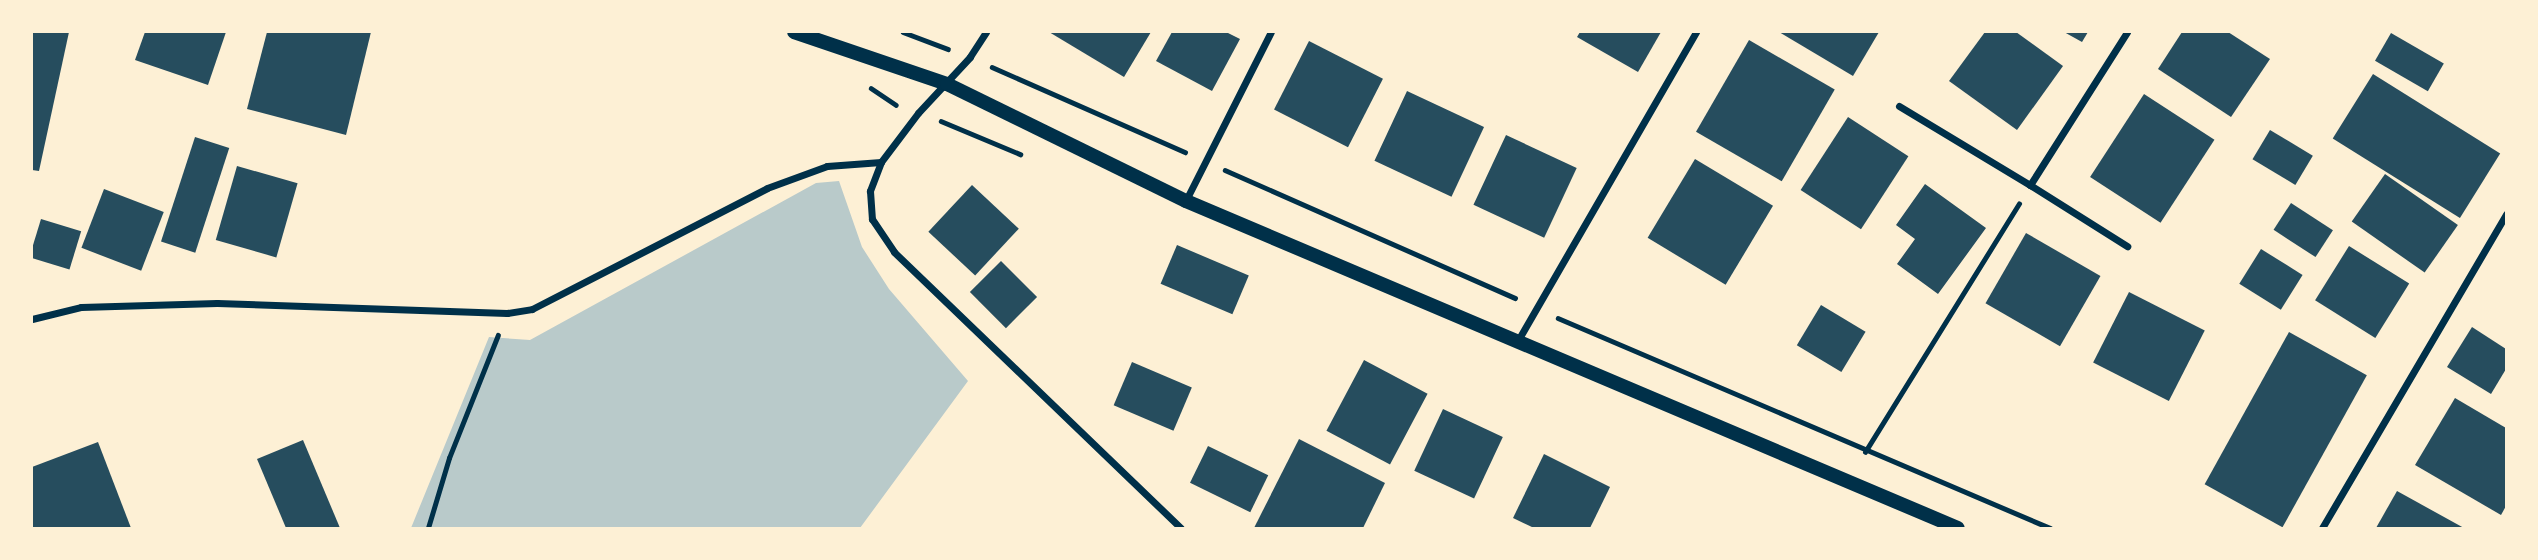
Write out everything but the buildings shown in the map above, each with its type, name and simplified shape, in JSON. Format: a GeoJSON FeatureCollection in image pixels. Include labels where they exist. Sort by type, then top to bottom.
{"type":"FeatureCollection","features":[{"type":"Feature","properties":{"kind":"main road"},"geometry":{"type":"LineString","coordinates":[[794,32],[947,85],[1186,201],[1958,528]]}},
{"type":"Feature","properties":{"kind":"street"},"geometry":{"type":"LineString","coordinates":[[986,32],[970,57],[947,85],[918,113],[881,162],[869,203],[872,219],[894,252],[1181,528]]}},
{"type":"Feature","properties":{"kind":"street"},"geometry":{"type":"LineString","coordinates":[[1186,201],[1270,32]]}},
{"type":"Feature","properties":{"kind":"street"},"geometry":{"type":"LineString","coordinates":[[1517,343],[1696,32]]}},
{"type":"Feature","properties":{"kind":"street"},"geometry":{"type":"LineString","coordinates":[[2030,185],[2127,32]]}},
{"type":"Feature","properties":{"kind":"street"},"geometry":{"type":"LineString","coordinates":[[1899,106],[2127,246]]}},
{"type":"Feature","properties":{"kind":"street"},"geometry":{"type":"LineString","coordinates":[[32,319],[81,307],[217,303],[507,313],[532,309],[562,296],[766,188],[827,166],[881,162]]}},
{"type":"Feature","properties":{"kind":"street"},"geometry":{"type":"LineString","coordinates":[[2322,528],[2507,214]]}},
{"type":"Feature","properties":{"kind":"path"},"geometry":{"type":"LineString","coordinates":[[903,32],[970,57],[1865,452],[2050,528]]}},
{"type":"Feature","properties":{"kind":"path"},"geometry":{"type":"LineString","coordinates":[[1865,452],[2030,185]]}},
{"type":"Feature","properties":{"kind":"path"},"geometry":{"type":"LineString","coordinates":[[428,528],[449,458],[507,313]]}},
{"type":"Feature","properties":{"kind":"shaded area"},"geometry":{"type":"Polygon","coordinates":[[[839,181],[862,247],[889,289],[968,381],[860,528],[411,528],[489,337],[530,340],[816,183],[839,181]]]}}]}
